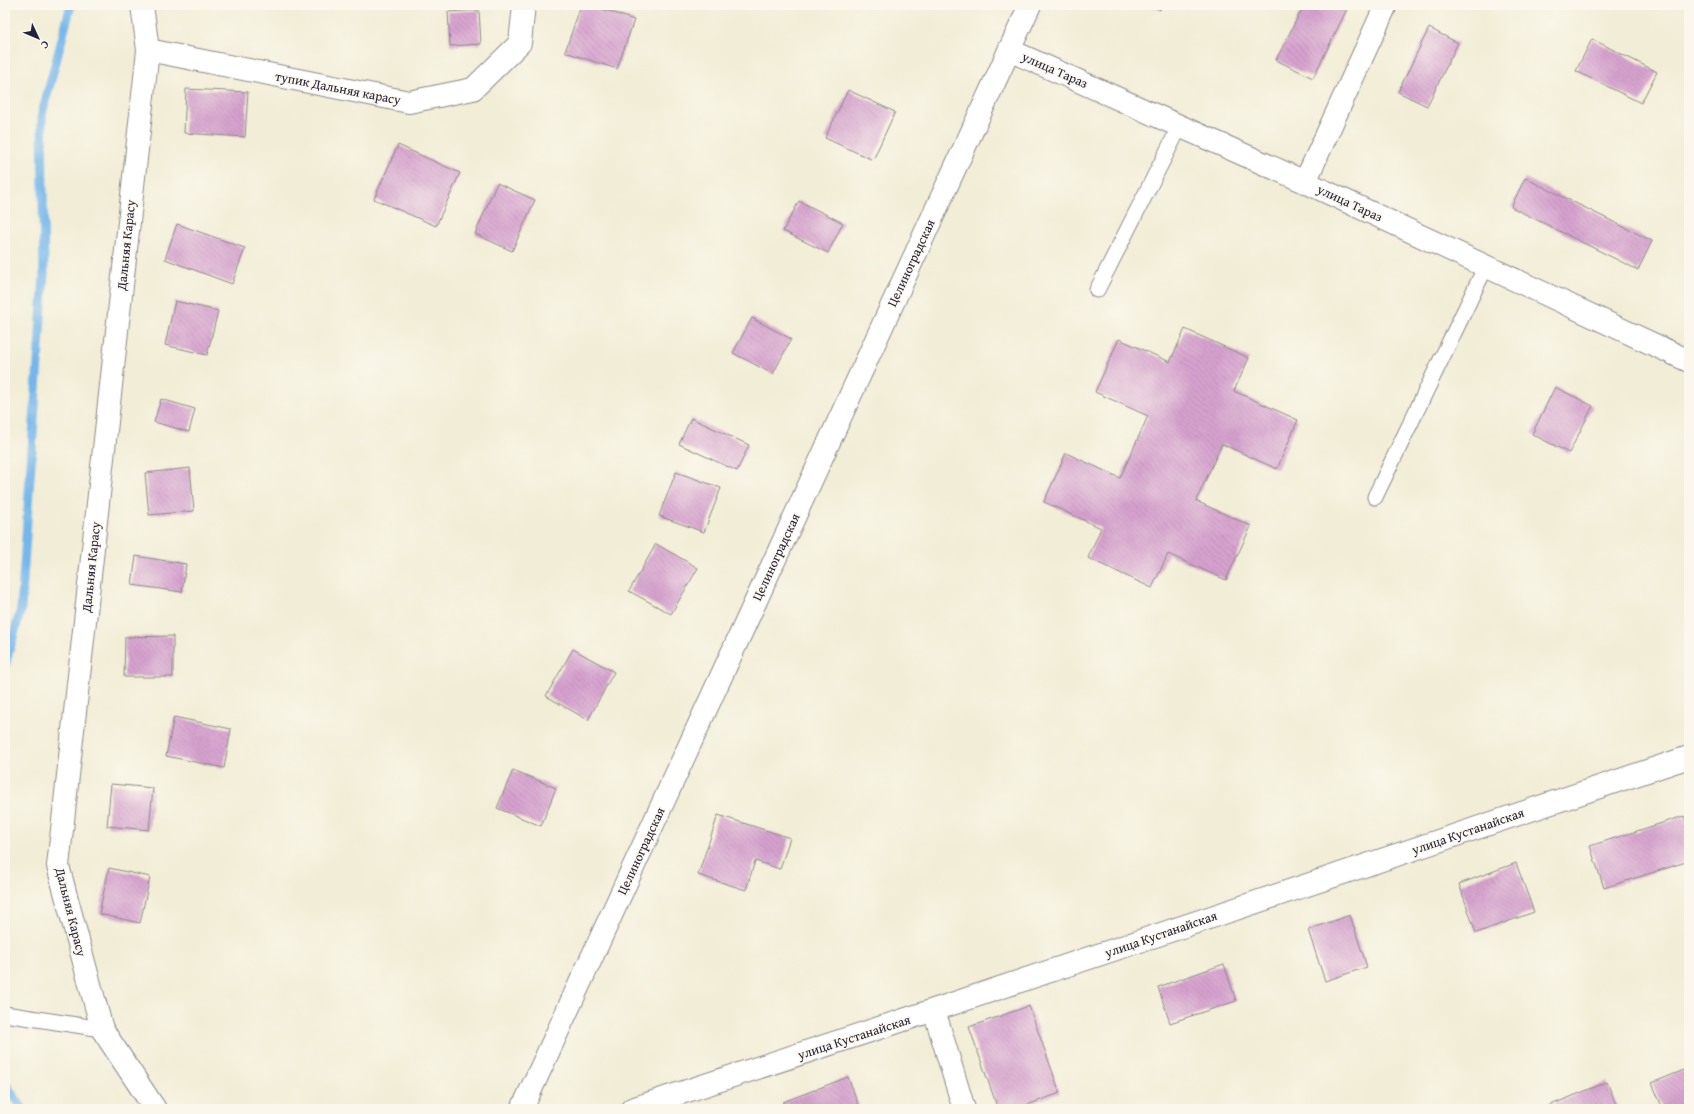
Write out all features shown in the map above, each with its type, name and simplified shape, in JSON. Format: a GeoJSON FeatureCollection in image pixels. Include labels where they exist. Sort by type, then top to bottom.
{"type":"FeatureCollection","features":[{"type":"Feature","properties":{"kind":"street","name":"Дальняя Карасу"},"geometry":{"type":"LineString","coordinates":[[142,5],[148,50],[58,866],[102,1028],[155,1109]]}},
{"type":"Feature","properties":{"kind":"street","name":"тупик Дальняя карасу"},"geometry":{"type":"LineString","coordinates":[[148,50],[409,102],[473,89],[520,43],[524,5]]}},
{"type":"Feature","properties":{"kind":"street","name":"Целиноградская"},"geometry":{"type":"LineString","coordinates":[[522,1109],[1030,5]]}},
{"type":"Feature","properties":{"kind":"street"},"geometry":{"type":"LineString","coordinates":[[1305,182],[1386,5]]}},
{"type":"Feature","properties":{"kind":"street","name":"улица Тараз"},"geometry":{"type":"LineString","coordinates":[[1009,50],[1305,182],[1689,361]]}},
{"type":"Feature","properties":{"kind":"street","name":"улица Кустанайская"},"geometry":{"type":"LineString","coordinates":[[632,1109],[934,1010],[1689,757]]}},
{"type":"Feature","properties":{"kind":"street"},"geometry":{"type":"LineString","coordinates":[[934,1010],[964,1109]]}},
{"type":"Feature","properties":{"kind":"lane"},"geometry":{"type":"LineString","coordinates":[[1097,290],[1180,126]]}},
{"type":"Feature","properties":{"kind":"lane"},"geometry":{"type":"LineString","coordinates":[[1376,497],[1486,266]]}},
{"type":"Feature","properties":{"kind":"lane"},"geometry":{"type":"LineString","coordinates":[[5,1014],[102,1028]]}},
{"type":"Feature","properties":{"kind":"building"},"geometry":{"type":"Polygon","coordinates":[[[581,5],[592,5],[634,20],[617,69],[565,52],[581,5]]]}},
{"type":"Feature","properties":{"kind":"building"},"geometry":{"type":"Polygon","coordinates":[[[1151,5],[1162,5],[1160,10],[1151,5]]]}},
{"type":"Feature","properties":{"kind":"building"},"geometry":{"type":"Polygon","coordinates":[[[1304,5],[1349,5],[1313,78],[1276,60],[1304,5]]]}},
{"type":"Feature","properties":{"kind":"building"},"geometry":{"type":"Polygon","coordinates":[[[479,10],[481,44],[450,46],[448,12],[479,10]]]}},
{"type":"Feature","properties":{"kind":"building"},"geometry":{"type":"Polygon","coordinates":[[[1429,28],[1458,43],[1427,106],[1398,92],[1429,28]]]}},
{"type":"Feature","properties":{"kind":"building"},"geometry":{"type":"Polygon","coordinates":[[[1592,39],[1657,72],[1641,103],[1576,71],[1592,39]]]}},
{"type":"Feature","properties":{"kind":"building"},"geometry":{"type":"Polygon","coordinates":[[[186,89],[248,92],[245,137],[184,133],[186,89]]]}},
{"type":"Feature","properties":{"kind":"building"},"geometry":{"type":"Polygon","coordinates":[[[848,90],[895,112],[873,160],[825,138],[848,90]]]}},
{"type":"Feature","properties":{"kind":"building"},"geometry":{"type":"Polygon","coordinates":[[[398,145],[460,173],[436,226],[374,199],[398,145]]]}},
{"type":"Feature","properties":{"kind":"building"},"geometry":{"type":"Polygon","coordinates":[[[1525,178],[1652,241],[1638,270],[1511,207],[1525,178]]]}},
{"type":"Feature","properties":{"kind":"building"},"geometry":{"type":"Polygon","coordinates":[[[497,183],[535,200],[512,251],[475,234],[497,183]]]}},
{"type":"Feature","properties":{"kind":"building"},"geometry":{"type":"Polygon","coordinates":[[[799,201],[843,223],[828,253],[783,231],[799,201]]]}},
{"type":"Feature","properties":{"kind":"building"},"geometry":{"type":"Polygon","coordinates":[[[177,224],[245,248],[232,284],[165,259],[177,224]]]}},
{"type":"Feature","properties":{"kind":"building"},"geometry":{"type":"Polygon","coordinates":[[[175,301],[218,311],[207,355],[165,345],[175,301]]]}},
{"type":"Feature","properties":{"kind":"building"},"geometry":{"type":"Polygon","coordinates":[[[752,318],[791,339],[773,374],[733,353],[752,318]]]}},
{"type":"Feature","properties":{"kind":"building"},"geometry":{"type":"Polygon","coordinates":[[[1185,329],[1249,358],[1234,391],[1298,420],[1277,469],[1222,444],[1196,501],[1251,526],[1226,580],[1168,554],[1152,588],[1088,558],[1101,528],[1044,502],[1066,453],[1120,478],[1148,416],[1095,392],[1119,339],[1170,362],[1185,329]]]}},
{"type":"Feature","properties":{"kind":"building"},"geometry":{"type":"Polygon","coordinates":[[[1555,387],[1593,406],[1569,453],[1532,434],[1555,387]]]}},
{"type":"Feature","properties":{"kind":"building"},"geometry":{"type":"Polygon","coordinates":[[[161,399],[195,409],[189,432],[154,422],[161,399]]]}},
{"type":"Feature","properties":{"kind":"building"},"geometry":{"type":"Polygon","coordinates":[[[691,418],[749,445],[737,471],[679,444],[691,418]]]}},
{"type":"Feature","properties":{"kind":"building"},"geometry":{"type":"Polygon","coordinates":[[[190,468],[194,511],[149,515],[145,473],[190,468]]]}},
{"type":"Feature","properties":{"kind":"building"},"geometry":{"type":"Polygon","coordinates":[[[676,472],[721,488],[704,532],[659,516],[676,472]]]}},
{"type":"Feature","properties":{"kind":"building"},"geometry":{"type":"Polygon","coordinates":[[[656,544],[698,568],[671,614],[629,591],[656,544]]]}},
{"type":"Feature","properties":{"kind":"building"},"geometry":{"type":"Polygon","coordinates":[[[136,556],[186,564],[182,592],[132,585],[136,556]]]}},
{"type":"Feature","properties":{"kind":"building"},"geometry":{"type":"Polygon","coordinates":[[[173,636],[173,677],[124,677],[125,637],[173,636]]]}},
{"type":"Feature","properties":{"kind":"building"},"geometry":{"type":"Polygon","coordinates":[[[573,649],[614,672],[588,720],[546,696],[573,649]]]}},
{"type":"Feature","properties":{"kind":"building"},"geometry":{"type":"Polygon","coordinates":[[[174,717],[231,729],[224,768],[166,756],[174,717]]]}},
{"type":"Feature","properties":{"kind":"building"},"geometry":{"type":"Polygon","coordinates":[[[513,770],[556,788],[541,826],[497,808],[513,770]]]}},
{"type":"Feature","properties":{"kind":"building"},"geometry":{"type":"Polygon","coordinates":[[[111,784],[153,788],[149,830],[107,826],[111,784]]]}},
{"type":"Feature","properties":{"kind":"building"},"geometry":{"type":"Polygon","coordinates":[[[718,815],[790,838],[780,869],[755,861],[746,890],[698,875],[718,815]]]}},
{"type":"Feature","properties":{"kind":"building"},"geometry":{"type":"Polygon","coordinates":[[[1684,816],[1689,830],[1689,861],[1604,888],[1590,846],[1684,816]]]}},
{"type":"Feature","properties":{"kind":"building"},"geometry":{"type":"Polygon","coordinates":[[[1516,863],[1534,912],[1476,933],[1459,884],[1516,863]]]}},
{"type":"Feature","properties":{"kind":"building"},"geometry":{"type":"Polygon","coordinates":[[[109,868],[150,877],[140,923],[99,914],[109,868]]]}},
{"type":"Feature","properties":{"kind":"building"},"geometry":{"type":"Polygon","coordinates":[[[1350,915],[1367,967],[1325,981],[1308,930],[1350,915]]]}},
{"type":"Feature","properties":{"kind":"building"},"geometry":{"type":"Polygon","coordinates":[[[1224,964],[1236,1001],[1170,1023],[1158,987],[1224,964]]]}},
{"type":"Feature","properties":{"kind":"building"},"geometry":{"type":"Polygon","coordinates":[[[1029,1006],[1060,1093],[1016,1109],[998,1109],[969,1027],[1029,1006]]]}},
{"type":"Feature","properties":{"kind":"building"},"geometry":{"type":"Polygon","coordinates":[[[1689,1068],[1689,1109],[1663,1109],[1652,1083],[1689,1068]]]}},
{"type":"Feature","properties":{"kind":"building"},"geometry":{"type":"Polygon","coordinates":[[[848,1077],[860,1109],[786,1109],[783,1102],[848,1077]]]}},
{"type":"Feature","properties":{"kind":"building"},"geometry":{"type":"Polygon","coordinates":[[[1607,1082],[1618,1109],[1541,1109],[1607,1082]]]}},
{"type":"Feature","properties":{"kind":"waterway"},"geometry":{"type":"LineString","coordinates":[[5,666],[21,609],[44,275],[42,114],[71,5]]}},
{"type":"Feature","properties":{"kind":"waterway"},"geometry":{"type":"LineString","coordinates":[[5,1083],[23,1109]]}}]}
